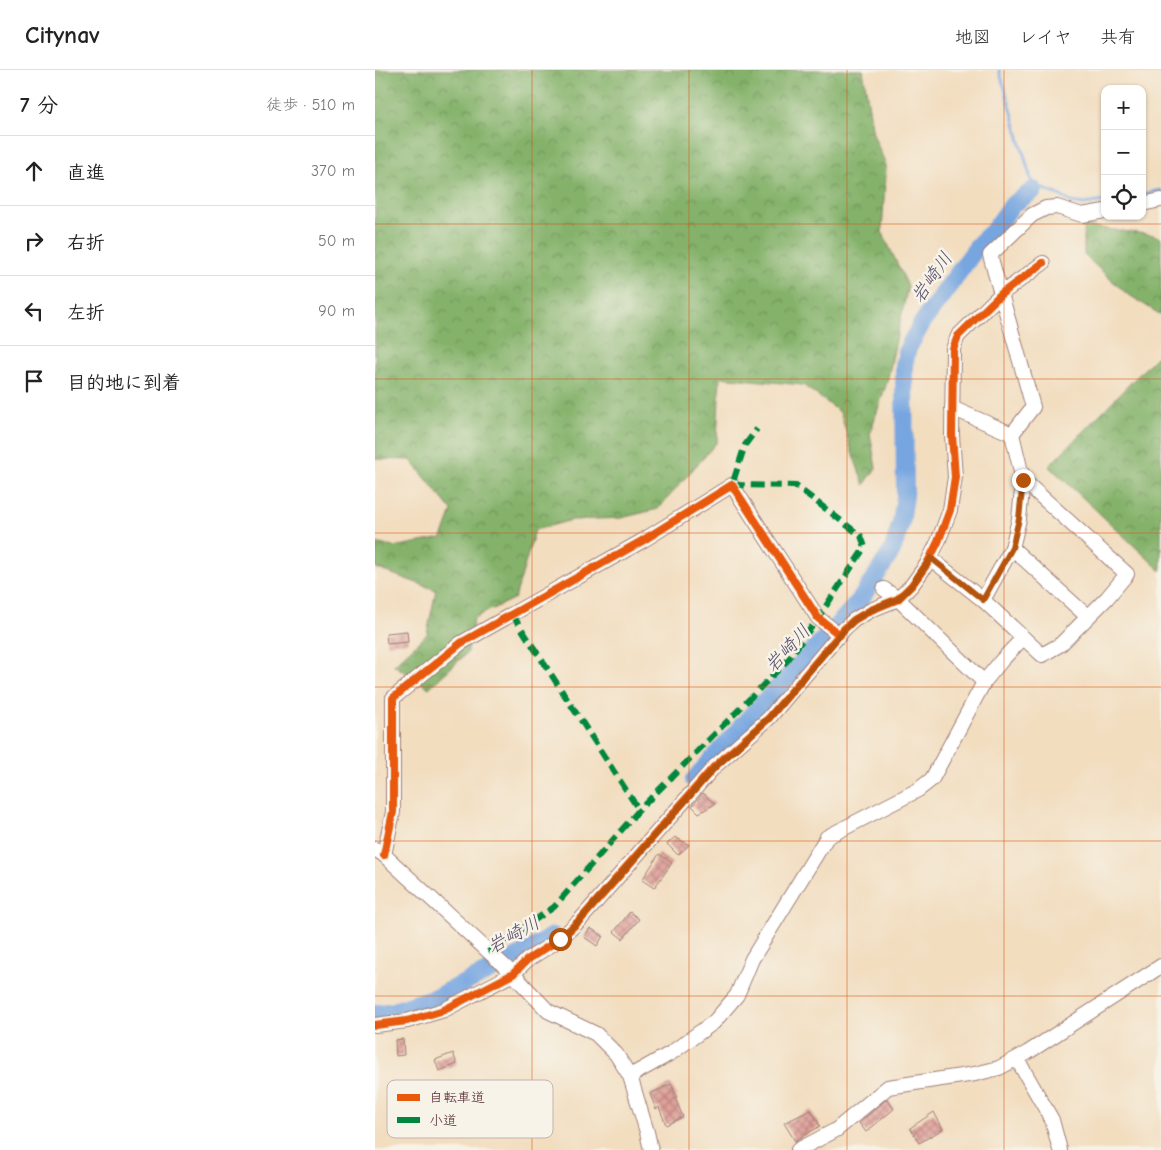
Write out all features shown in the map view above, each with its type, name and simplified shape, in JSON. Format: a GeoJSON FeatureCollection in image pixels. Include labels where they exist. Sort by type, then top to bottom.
{"type":"FeatureCollection","features":[{"type":"Feature","properties":{"kind":"street"},"geometry":{"type":"LineString","coordinates":[[1146,203],[1161,200]]}},
{"type":"Feature","properties":{"kind":"street"},"geometry":{"type":"LineString","coordinates":[[983,600],[1012,548],[1019,519],[1023,480],[1013,434],[1033,407],[990,256],[1032,215],[1046,208],[1057,207],[1082,215],[1101,212]]}},
{"type":"Feature","properties":{"kind":"street"},"geometry":{"type":"LineString","coordinates":[[375,1025],[407,1021],[444,1010],[510,972],[560,939],[581,919],[714,768],[769,718],[854,620],[871,610],[898,599],[912,585],[931,558],[950,510],[955,477],[952,435],[953,349],[958,336],[1001,294],[1043,263]]}},
{"type":"Feature","properties":{"kind":"street"},"geometry":{"type":"LineString","coordinates":[[952,408],[1013,434]]}},
{"type":"Feature","properties":{"kind":"street"},"geometry":{"type":"LineString","coordinates":[[931,558],[983,600],[1042,655],[1061,644],[1107,598],[1127,574],[1023,480]]}},
{"type":"Feature","properties":{"kind":"street"},"geometry":{"type":"LineString","coordinates":[[651,1150],[630,1076],[616,1054],[596,1034],[548,1011],[493,956],[379,852],[393,812],[393,698],[461,642],[642,541],[733,486],[818,618],[840,635]]}},
{"type":"Feature","properties":{"kind":"street"},"geometry":{"type":"LineString","coordinates":[[1012,548],[1089,617]]}},
{"type":"Feature","properties":{"kind":"street"},"geometry":{"type":"LineString","coordinates":[[884,589],[898,599],[984,682]]}},
{"type":"Feature","properties":{"kind":"street"},"geometry":{"type":"LineString","coordinates":[[630,1076],[671,1053],[714,1022],[737,995],[752,959],[827,838],[917,790],[932,779],[984,682],[1023,638]]}},
{"type":"Feature","properties":{"kind":"street"},"geometry":{"type":"LineString","coordinates":[[798,1150],[836,1130],[888,1087],[975,1074],[999,1068],[1017,1059],[1161,966]]}},
{"type":"Feature","properties":{"kind":"street"},"geometry":{"type":"LineString","coordinates":[[1017,1059],[1052,1120],[1060,1150]]}},
{"type":"Feature","properties":{"kind":"green space"},"geometry":{"type":"Polygon","coordinates":[[[375,70],[863,70],[873,134],[886,165],[882,232],[908,286],[887,382],[870,433],[876,468],[864,485],[840,412],[803,385],[720,377],[717,442],[658,509],[621,518],[572,520],[535,530],[515,598],[474,618],[468,652],[429,688],[394,665],[427,634],[436,590],[376,568],[375,543],[393,547],[442,538],[452,511],[411,460],[375,459],[375,70]]]}},
{"type":"Feature","properties":{"kind":"green space"},"geometry":{"type":"Polygon","coordinates":[[[1084,226],[1154,235],[1161,238],[1161,315],[1126,293],[1084,255],[1084,226]]]}},
{"type":"Feature","properties":{"kind":"green space"},"geometry":{"type":"Polygon","coordinates":[[[1161,352],[1161,571],[1049,466],[1161,352]]]}},
{"type":"Feature","properties":{"kind":"building"},"geometry":{"type":"Polygon","coordinates":[[[407,631],[408,642],[387,644],[386,633],[407,631]]]}},
{"type":"Feature","properties":{"kind":"building"},"geometry":{"type":"Polygon","coordinates":[[[703,793],[715,804],[699,813],[692,806],[703,793]]]}},
{"type":"Feature","properties":{"kind":"building"},"geometry":{"type":"Polygon","coordinates":[[[675,837],[689,845],[678,855],[667,844],[675,837]]]}},
{"type":"Feature","properties":{"kind":"building"},"geometry":{"type":"Polygon","coordinates":[[[659,854],[672,863],[654,888],[642,880],[659,854]]]}},
{"type":"Feature","properties":{"kind":"building"},"geometry":{"type":"Polygon","coordinates":[[[630,912],[639,919],[623,939],[614,932],[630,912]]]}},
{"type":"Feature","properties":{"kind":"building"},"geometry":{"type":"Polygon","coordinates":[[[590,928],[603,936],[597,946],[584,937],[590,928]]]}},
{"type":"Feature","properties":{"kind":"building"},"geometry":{"type":"Polygon","coordinates":[[[403,1039],[404,1055],[396,1056],[395,1040],[403,1039]]]}},
{"type":"Feature","properties":{"kind":"building"},"geometry":{"type":"Polygon","coordinates":[[[453,1053],[457,1064],[439,1071],[435,1060],[453,1053]]]}},
{"type":"Feature","properties":{"kind":"building"},"geometry":{"type":"Polygon","coordinates":[[[671,1084],[683,1117],[666,1125],[659,1107],[656,1109],[650,1094],[671,1084]]]}},
{"type":"Feature","properties":{"kind":"building"},"geometry":{"type":"Polygon","coordinates":[[[887,1099],[894,1109],[866,1132],[859,1123],[887,1099]]]}},
{"type":"Feature","properties":{"kind":"building"},"geometry":{"type":"Polygon","coordinates":[[[811,1110],[820,1126],[795,1141],[784,1123],[811,1110]]]}},
{"type":"Feature","properties":{"kind":"building"},"geometry":{"type":"Polygon","coordinates":[[[934,1112],[943,1129],[919,1143],[910,1128],[934,1112]]]}},
{"type":"Feature","properties":{"kind":"waterway"},"geometry":{"type":"LineString","coordinates":[[999,70],[1034,190],[1044,189],[1071,202],[1084,204],[1101,202]]}},
{"type":"Feature","properties":{"kind":"waterway","name":"岩崎川"},"geometry":{"type":"LineString","coordinates":[[694,780],[754,712],[860,600],[892,551],[901,523],[905,496],[904,365],[908,348],[922,323],[980,243],[993,231],[1013,204],[1034,190]]}},
{"type":"Feature","properties":{"kind":"waterway","name":"岩崎川"},"geometry":{"type":"LineString","coordinates":[[1146,193],[1161,190]]}},
{"type":"Feature","properties":{"kind":"waterway","name":"岩崎川"},"geometry":{"type":"LineString","coordinates":[[375,1014],[394,1011],[438,996],[521,955],[553,936]]}},
{"type":"Feature","properties":{"kind":"marked path"},"geometry":{"type":"LineString","coordinates":[[488,952],[554,907],[639,810],[788,660],[865,547],[861,536],[796,486],[732,485],[745,445],[757,429]]}},
{"type":"Feature","properties":{"kind":"marked path"},"geometry":{"type":"LineString","coordinates":[[512,614],[639,810]]}},
{"type":"Feature","properties":{"kind":"cycle path"},"geometry":{"type":"LineString","coordinates":[[375,1025],[407,1021],[444,1010],[513,974],[527,960],[560,939],[581,919],[714,767],[769,718],[844,629],[854,620],[871,610],[898,599],[912,585],[927,564],[950,510],[955,477],[952,435],[953,349],[958,336],[1001,294],[1043,263]]}},
{"type":"Feature","properties":{"kind":"cycle path"},"geometry":{"type":"LineString","coordinates":[[384,855],[393,812],[393,698],[461,643],[642,541],[732,485],[818,618],[840,635]]}},
{"type":"Feature","properties":{"kind":"route"},"geometry":{"type":"LineString","coordinates":[[560,939],[581,919],[714,768],[769,718],[844,630],[854,620],[871,610],[898,599],[912,585],[931,558],[983,600],[1012,548],[1019,519],[1023,480]]}}]}
